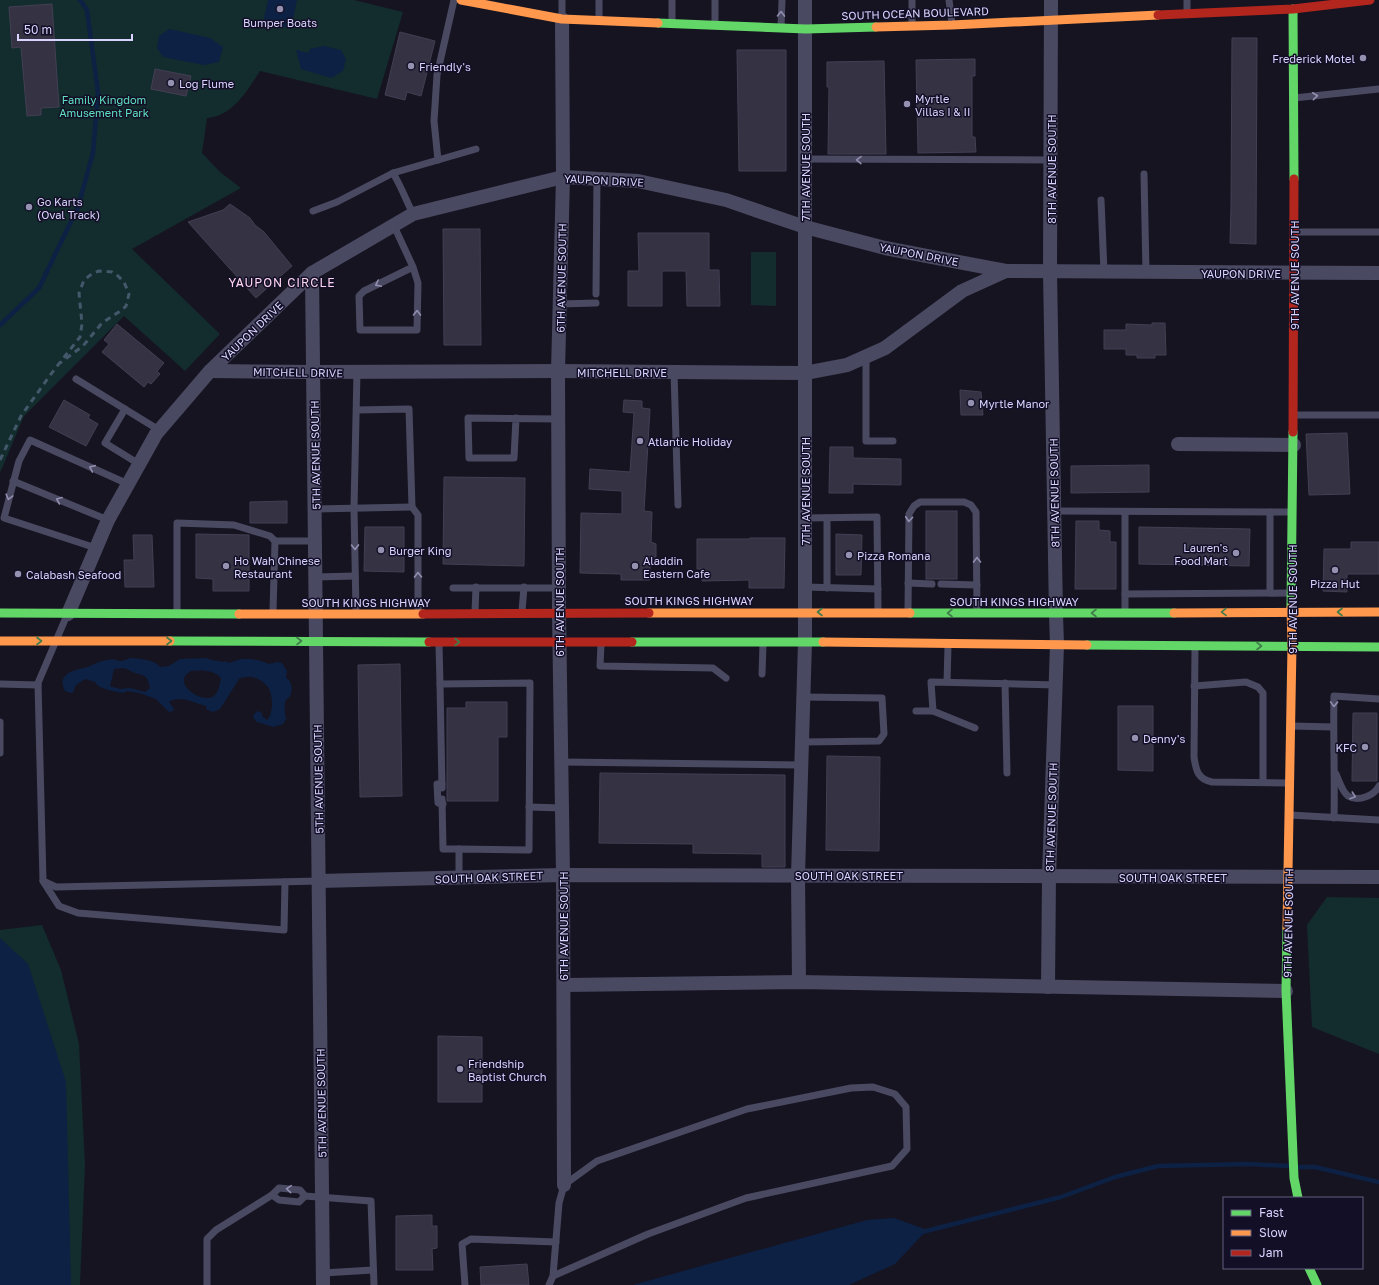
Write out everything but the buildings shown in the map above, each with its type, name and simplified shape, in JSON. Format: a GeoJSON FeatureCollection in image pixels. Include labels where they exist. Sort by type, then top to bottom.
{"type":"FeatureCollection","features":[{"type":"Feature","properties":{"kind":"main road","name":"SOUTH OCEAN BOULEVARD"},"geometry":{"type":"LineString","coordinates":[[461,0],[562,19],[806,29],[1051,21],[1370,0]]}},
{"type":"Feature","properties":{"kind":"main road","name":"9TH AVENUE SOUTH"},"geometry":{"type":"LineString","coordinates":[[1293,5],[1294,445],[1290,815],[1286,991],[1294,1178],[1298,1197]]}},
{"type":"Feature","properties":{"kind":"main road","name":"SOUTH KINGS HIGHWAY"},"geometry":{"type":"LineString","coordinates":[[0,613],[475,614],[908,612],[1056,614],[1125,613],[1159,603],[1239,603],[1291,612],[1379,612]]}},
{"type":"Feature","properties":{"kind":"main road"},"geometry":{"type":"LineString","coordinates":[[0,641],[805,642],[1379,647]]}},
{"type":"Feature","properties":{"kind":"main road"},"geometry":{"type":"LineString","coordinates":[[1309,1269],[1317,1285]]}},
{"type":"Feature","properties":{"kind":"street","name":"7TH AVENUE SOUTH"},"geometry":{"type":"LineString","coordinates":[[799,982],[798,875],[805,642],[805,0]]}},
{"type":"Feature","properties":{"kind":"street","name":"8TH AVENUE SOUTH"},"geometry":{"type":"LineString","coordinates":[[1048,987],[1048,877],[1057,645],[1050,272],[1051,0]]}},
{"type":"Feature","properties":{"kind":"street","name":"6TH AVENUE SOUTH"},"geometry":{"type":"LineString","coordinates":[[562,19],[563,177],[558,419],[564,985],[564,1185]]}},
{"type":"Feature","properties":{"kind":"street","name":"YAUPON DRIVE"},"geometry":{"type":"LineString","coordinates":[[68,614],[108,520],[159,430],[210,371],[312,273],[413,214],[563,177],[597,178],[638,181],[726,200],[806,227],[885,248],[1006,271],[1294,274],[1379,273]]}},
{"type":"Feature","properties":{"kind":"street","name":"MITCHELL DRIVE"},"geometry":{"type":"LineString","coordinates":[[210,371],[805,373],[847,365],[885,348],[962,291],[1006,271]]}},
{"type":"Feature","properties":{"kind":"street","name":"5TH AVENUE SOUTH"},"geometry":{"type":"LineString","coordinates":[[312,273],[323,1279]]}},
{"type":"Feature","properties":{"kind":"street"},"geometry":{"type":"LineString","coordinates":[[1178,444],[1294,445]]}},
{"type":"Feature","properties":{"kind":"street","name":"SOUTH OAK STREET"},"geometry":{"type":"LineString","coordinates":[[319,881],[563,875],[1379,877]]}},
{"type":"Feature","properties":{"kind":"street"},"geometry":{"type":"LineString","coordinates":[[564,985],[799,982],[1286,991]]}},
{"type":"Feature","properties":{"kind":"lane"},"geometry":{"type":"LineString","coordinates":[[438,160],[434,121],[437,75],[454,0]]}},
{"type":"Feature","properties":{"kind":"lane"},"geometry":{"type":"LineString","coordinates":[[562,0],[562,19]]}},
{"type":"Feature","properties":{"kind":"lane"},"geometry":{"type":"LineString","coordinates":[[599,0],[599,21]]}},
{"type":"Feature","properties":{"kind":"lane"},"geometry":{"type":"LineString","coordinates":[[672,0],[672,23]]}},
{"type":"Feature","properties":{"kind":"lane"},"geometry":{"type":"LineString","coordinates":[[715,0],[715,25]]}},
{"type":"Feature","properties":{"kind":"lane"},"geometry":{"type":"LineString","coordinates":[[781,28],[782,0]]}},
{"type":"Feature","properties":{"kind":"lane"},"geometry":{"type":"LineString","coordinates":[[912,0],[912,25]]}},
{"type":"Feature","properties":{"kind":"lane"},"geometry":{"type":"LineString","coordinates":[[949,0],[952,25]]}},
{"type":"Feature","properties":{"kind":"lane"},"geometry":{"type":"LineString","coordinates":[[1187,0],[1187,13]]}},
{"type":"Feature","properties":{"kind":"lane"},"geometry":{"type":"LineString","coordinates":[[1293,98],[1379,89]]}},
{"type":"Feature","properties":{"kind":"lane"},"geometry":{"type":"LineString","coordinates":[[313,211],[337,202],[392,173],[476,149]]}},
{"type":"Feature","properties":{"kind":"lane"},"geometry":{"type":"LineString","coordinates":[[805,160],[1051,160]]}},
{"type":"Feature","properties":{"kind":"lane"},"geometry":{"type":"LineString","coordinates":[[392,173],[402,189],[413,214]]}},
{"type":"Feature","properties":{"kind":"lane"},"geometry":{"type":"LineString","coordinates":[[1144,174],[1146,273]]}},
{"type":"Feature","properties":{"kind":"lane"},"geometry":{"type":"LineString","coordinates":[[596,294],[597,178]]}},
{"type":"Feature","properties":{"kind":"lane"},"geometry":{"type":"LineString","coordinates":[[1101,200],[1104,272]]}},
{"type":"Feature","properties":{"kind":"lane"},"geometry":{"type":"LineString","coordinates":[[394,226],[413,267],[418,283],[417,330],[360,330],[359,296],[364,291],[413,267]]}},
{"type":"Feature","properties":{"kind":"lane"},"geometry":{"type":"LineString","coordinates":[[1294,232],[1379,232]]}},
{"type":"Feature","properties":{"kind":"lane"},"geometry":{"type":"LineString","coordinates":[[560,304],[596,303]]}},
{"type":"Feature","properties":{"kind":"lane"},"geometry":{"type":"LineString","coordinates":[[866,356],[866,441],[892,441]]}},
{"type":"Feature","properties":{"kind":"lane"},"geometry":{"type":"LineString","coordinates":[[356,614],[354,508],[357,372]]}},
{"type":"Feature","properties":{"kind":"lane"},"geometry":{"type":"LineString","coordinates":[[674,372],[678,505]]}},
{"type":"Feature","properties":{"kind":"lane"},"geometry":{"type":"LineString","coordinates":[[76,379],[159,430]]}},
{"type":"Feature","properties":{"kind":"lane"},"geometry":{"type":"LineString","coordinates":[[125,409],[105,443],[139,464]]}},
{"type":"Feature","properties":{"kind":"lane"},"geometry":{"type":"LineString","coordinates":[[356,410],[409,410],[412,507],[418,515],[418,614]]}},
{"type":"Feature","properties":{"kind":"lane"},"geometry":{"type":"LineString","coordinates":[[1294,415],[1379,415]]}},
{"type":"Feature","properties":{"kind":"lane"},"geometry":{"type":"LineString","coordinates":[[516,418],[514,458],[469,458],[468,418],[516,418],[558,419]]}},
{"type":"Feature","properties":{"kind":"lane"},"geometry":{"type":"LineString","coordinates":[[96,548],[4,518],[18,461],[30,440],[128,484]]}},
{"type":"Feature","properties":{"kind":"lane"},"geometry":{"type":"LineString","coordinates":[[13,481],[108,520]]}},
{"type":"Feature","properties":{"kind":"lane"},"geometry":{"type":"LineString","coordinates":[[908,612],[908,514],[914,506],[920,502],[964,502],[971,505],[976,512],[977,613]]}},
{"type":"Feature","properties":{"kind":"lane"},"geometry":{"type":"LineString","coordinates":[[315,508],[412,507]]}},
{"type":"Feature","properties":{"kind":"lane"},"geometry":{"type":"LineString","coordinates":[[1054,511],[1293,512]]}},
{"type":"Feature","properties":{"kind":"lane"},"geometry":{"type":"LineString","coordinates":[[1125,512],[1125,613]]}},
{"type":"Feature","properties":{"kind":"lane"},"geometry":{"type":"LineString","coordinates":[[1270,512],[1270,593]]}},
{"type":"Feature","properties":{"kind":"lane"},"geometry":{"type":"LineString","coordinates":[[805,518],[877,517],[878,612]]}},
{"type":"Feature","properties":{"kind":"lane"},"geometry":{"type":"LineString","coordinates":[[827,518],[827,588]]}},
{"type":"Feature","properties":{"kind":"lane"},"geometry":{"type":"LineString","coordinates":[[177,614],[177,523],[234,524],[270,536],[275,542],[273,614]]}},
{"type":"Feature","properties":{"kind":"lane"},"geometry":{"type":"LineString","coordinates":[[275,542],[316,542]]}},
{"type":"Feature","properties":{"kind":"lane"},"geometry":{"type":"LineString","coordinates":[[316,576],[355,576]]}},
{"type":"Feature","properties":{"kind":"lane"},"geometry":{"type":"LineString","coordinates":[[908,583],[932,584]]}},
{"type":"Feature","properties":{"kind":"lane"},"geometry":{"type":"LineString","coordinates":[[941,584],[977,585]]}},
{"type":"Feature","properties":{"kind":"lane"},"geometry":{"type":"LineString","coordinates":[[522,613],[524,587]]}},
{"type":"Feature","properties":{"kind":"lane"},"geometry":{"type":"LineString","coordinates":[[805,587],[878,589]]}},
{"type":"Feature","properties":{"kind":"lane"},"geometry":{"type":"LineString","coordinates":[[453,588],[559,588]]}},
{"type":"Feature","properties":{"kind":"lane"},"geometry":{"type":"LineString","coordinates":[[475,614],[476,588]]}},
{"type":"Feature","properties":{"kind":"lane"},"geometry":{"type":"LineString","coordinates":[[1125,594],[1159,603],[1239,603],[1270,593],[1292,593]]}},
{"type":"Feature","properties":{"kind":"lane"},"geometry":{"type":"LineString","coordinates":[[68,614],[38,682],[42,881],[59,906],[78,913],[284,930],[285,882]]}},
{"type":"Feature","properties":{"kind":"lane"},"geometry":{"type":"LineString","coordinates":[[439,642],[442,786],[437,784],[438,803],[442,802],[444,849],[529,850],[530,683],[440,684]]}},
{"type":"Feature","properties":{"kind":"lane"},"geometry":{"type":"LineString","coordinates":[[601,642],[600,666],[713,668],[726,678]]}},
{"type":"Feature","properties":{"kind":"lane"},"geometry":{"type":"LineString","coordinates":[[762,674],[763,642]]}},
{"type":"Feature","properties":{"kind":"lane"},"geometry":{"type":"LineString","coordinates":[[947,682],[948,644]]}},
{"type":"Feature","properties":{"kind":"lane"},"geometry":{"type":"LineString","coordinates":[[1195,646],[1194,757],[1196,770],[1204,780],[1212,782],[1290,782]]}},
{"type":"Feature","properties":{"kind":"lane"},"geometry":{"type":"LineString","coordinates":[[933,711],[931,682],[1056,685]]}},
{"type":"Feature","properties":{"kind":"lane"},"geometry":{"type":"LineString","coordinates":[[1194,686],[1246,682],[1258,687],[1263,693],[1264,782]]}},
{"type":"Feature","properties":{"kind":"lane"},"geometry":{"type":"LineString","coordinates":[[1005,683],[1007,773]]}},
{"type":"Feature","properties":{"kind":"lane"},"geometry":{"type":"LineString","coordinates":[[0,684],[38,685]]}},
{"type":"Feature","properties":{"kind":"lane"},"geometry":{"type":"LineString","coordinates":[[1334,818],[1334,696],[1379,699]]}},
{"type":"Feature","properties":{"kind":"lane"},"geometry":{"type":"LineString","coordinates":[[802,742],[879,741],[884,734],[882,698],[803,697]]}},
{"type":"Feature","properties":{"kind":"lane"},"geometry":{"type":"LineString","coordinates":[[916,711],[933,711],[975,728]]}},
{"type":"Feature","properties":{"kind":"lane"},"geometry":{"type":"LineString","coordinates":[[0,722],[0,753]]}},
{"type":"Feature","properties":{"kind":"lane"},"geometry":{"type":"LineString","coordinates":[[1291,726],[1333,727]]}},
{"type":"Feature","properties":{"kind":"lane"},"geometry":{"type":"LineString","coordinates":[[561,762],[801,765]]}},
{"type":"Feature","properties":{"kind":"lane"},"geometry":{"type":"LineString","coordinates":[[1335,774],[1341,783],[1342,789],[1348,796],[1359,798],[1370,795],[1379,786]]}},
{"type":"Feature","properties":{"kind":"lane"},"geometry":{"type":"LineString","coordinates":[[529,807],[562,808]]}},
{"type":"Feature","properties":{"kind":"lane"},"geometry":{"type":"LineString","coordinates":[[1290,815],[1379,820]]}},
{"type":"Feature","properties":{"kind":"lane"},"geometry":{"type":"LineString","coordinates":[[459,849],[459,878]]}},
{"type":"Feature","properties":{"kind":"lane"},"geometry":{"type":"LineString","coordinates":[[42,881],[56,887],[319,881]]}},
{"type":"Feature","properties":{"kind":"lane"},"geometry":{"type":"LineString","coordinates":[[549,1285],[553,1276],[559,1203],[564,1185],[597,1161],[747,1109],[851,1088],[873,1087],[895,1094],[906,1107],[907,1149],[892,1166],[746,1198],[648,1234],[553,1276]]}},
{"type":"Feature","properties":{"kind":"lane"},"geometry":{"type":"LineString","coordinates":[[207,1285],[207,1239],[216,1230],[272,1195],[280,1188],[300,1190],[305,1196],[371,1201],[374,1285]]}},
{"type":"Feature","properties":{"kind":"lane"},"geometry":{"type":"LineString","coordinates":[[272,1195],[279,1200],[299,1202],[305,1196]]}},
{"type":"Feature","properties":{"kind":"lane"},"geometry":{"type":"LineString","coordinates":[[465,1285],[462,1244],[471,1239],[556,1242]]}},
{"type":"Feature","properties":{"kind":"lane"},"geometry":{"type":"LineString","coordinates":[[323,1279],[373,1270]]}},
{"type":"Feature","properties":{"kind":"green space","name":"Family Kingdom Amusement Park"},"geometry":{"type":"Polygon","coordinates":[[[0,0],[354,0],[403,12],[377,99],[260,71],[232,108],[224,113],[207,118],[202,153],[220,172],[241,188],[132,249],[220,334],[185,371],[124,316],[24,416],[0,473],[0,0]]]}},
{"type":"Feature","properties":{"kind":"green space"},"geometry":{"type":"Polygon","coordinates":[[[751,252],[776,252],[776,306],[751,305],[751,252]]]}},
{"type":"Feature","properties":{"kind":"green space"},"geometry":{"type":"Polygon","coordinates":[[[1327,897],[1379,898],[1379,1054],[1312,1027],[1307,925],[1327,897]]]}},
{"type":"Feature","properties":{"kind":"green space"},"geometry":{"type":"Polygon","coordinates":[[[42,925],[61,970],[79,1044],[85,1164],[80,1285],[0,1285],[0,930],[42,925]]]}},
{"type":"Feature","properties":{"kind":"water","name":"Bumper Boats"},"geometry":{"type":"Polygon","coordinates":[[[268,0],[297,0],[293,19],[288,21],[290,28],[263,23],[268,0]]]}},
{"type":"Feature","properties":{"kind":"water"},"geometry":{"type":"Polygon","coordinates":[[[169,29],[210,38],[223,47],[219,62],[204,65],[163,57],[157,48],[159,36],[169,29]]]}},
{"type":"Feature","properties":{"kind":"water"},"geometry":{"type":"Polygon","coordinates":[[[324,46],[341,50],[346,59],[343,71],[331,78],[301,69],[296,50],[308,53],[310,49],[324,46]]]}},
{"type":"Feature","properties":{"kind":"water"},"geometry":{"type":"Polygon","coordinates":[[[131,658],[151,661],[160,667],[169,666],[180,659],[207,658],[210,660],[226,661],[229,663],[241,659],[249,659],[258,660],[269,664],[277,662],[282,663],[287,671],[286,678],[290,681],[292,688],[290,696],[285,702],[286,719],[283,724],[273,727],[257,722],[253,717],[258,711],[262,713],[262,716],[267,720],[271,714],[272,697],[270,690],[262,681],[251,677],[239,679],[220,709],[213,712],[207,710],[206,706],[177,699],[169,702],[174,709],[173,711],[169,712],[156,699],[139,693],[127,691],[123,693],[108,690],[98,686],[95,682],[85,679],[76,685],[73,692],[71,693],[65,691],[63,680],[68,673],[106,660],[120,661],[131,658]],[[121,668],[114,669],[110,686],[120,689],[130,688],[145,692],[150,688],[146,677],[121,668]],[[191,671],[185,676],[184,681],[186,687],[190,691],[203,698],[209,698],[216,694],[221,678],[218,675],[211,672],[191,671]]]}},
{"type":"Feature","properties":{"kind":"water"},"geometry":{"type":"Polygon","coordinates":[[[0,938],[28,964],[66,1082],[71,1285],[0,1285],[0,938]]]}},
{"type":"Feature","properties":{"kind":"water"},"geometry":{"type":"Polygon","coordinates":[[[894,1218],[927,1230],[895,1264],[849,1285],[633,1285],[867,1220],[894,1218]]]}},
{"type":"Feature","properties":{"kind":"waterway"},"geometry":{"type":"LineString","coordinates":[[0,325],[39,288],[78,207],[93,153],[98,92],[87,10],[80,0]]}},
{"type":"Feature","properties":{"kind":"waterway"},"geometry":{"type":"LineString","coordinates":[[922,1232],[1061,1197],[1115,1177],[1158,1166],[1248,1164],[1289,1166]]}},
{"type":"Feature","properties":{"kind":"waterway"},"geometry":{"type":"LineString","coordinates":[[1298,1167],[1315,1167],[1379,1182]]}},
{"type":"Feature","properties":{"kind":"railway"},"geometry":{"type":"LineString","coordinates":[[0,460],[21,416],[51,374],[80,337],[82,324],[79,293],[84,280],[93,273],[99,271],[112,272],[124,282],[129,294],[126,306],[102,323],[83,346],[60,363]]}},
{"type":"Feature","properties":{"kind":"traffic: fast"},"geometry":{"type":"LineString","coordinates":[[1293,9],[1294,179]]}},
{"type":"Feature","properties":{"kind":"traffic: fast"},"geometry":{"type":"LineString","coordinates":[[658,23],[806,29],[876,27]]}},
{"type":"Feature","properties":{"kind":"traffic: fast"},"geometry":{"type":"LineString","coordinates":[[1291,608],[1293,432]]}},
{"type":"Feature","properties":{"kind":"traffic: fast"},"geometry":{"type":"LineString","coordinates":[[0,613],[239,614]]}},
{"type":"Feature","properties":{"kind":"traffic: fast"},"geometry":{"type":"LineString","coordinates":[[910,613],[1174,613]]}},
{"type":"Feature","properties":{"kind":"traffic: fast"},"geometry":{"type":"LineString","coordinates":[[170,641],[429,642]]}},
{"type":"Feature","properties":{"kind":"traffic: fast"},"geometry":{"type":"LineString","coordinates":[[632,642],[823,642]]}},
{"type":"Feature","properties":{"kind":"traffic: fast"},"geometry":{"type":"LineString","coordinates":[[1087,645],[1379,647]]}},
{"type":"Feature","properties":{"kind":"traffic: fast"},"geometry":{"type":"LineString","coordinates":[[1287,928],[1286,991],[1294,1178],[1298,1197]]}},
{"type":"Feature","properties":{"kind":"traffic: fast"},"geometry":{"type":"LineString","coordinates":[[1309,1269],[1317,1285]]}},
{"type":"Feature","properties":{"kind":"traffic: slow"},"geometry":{"type":"LineString","coordinates":[[461,0],[562,19],[658,23]]}},
{"type":"Feature","properties":{"kind":"traffic: slow"},"geometry":{"type":"LineString","coordinates":[[876,27],[952,25],[1158,15]]}},
{"type":"Feature","properties":{"kind":"traffic: slow"},"geometry":{"type":"LineString","coordinates":[[1287,928],[1292,646],[1291,608]]}},
{"type":"Feature","properties":{"kind":"traffic: slow"},"geometry":{"type":"LineString","coordinates":[[1174,613],[1379,612]]}},
{"type":"Feature","properties":{"kind":"traffic: slow"},"geometry":{"type":"LineString","coordinates":[[649,613],[910,613]]}},
{"type":"Feature","properties":{"kind":"traffic: slow"},"geometry":{"type":"LineString","coordinates":[[239,614],[423,614]]}},
{"type":"Feature","properties":{"kind":"traffic: slow"},"geometry":{"type":"LineString","coordinates":[[0,641],[170,641]]}},
{"type":"Feature","properties":{"kind":"traffic: slow"},"geometry":{"type":"LineString","coordinates":[[823,642],[1087,645]]}},
{"type":"Feature","properties":{"kind":"traffic: jam"},"geometry":{"type":"LineString","coordinates":[[1158,15],[1293,9],[1370,0]]}},
{"type":"Feature","properties":{"kind":"traffic: jam"},"geometry":{"type":"LineString","coordinates":[[1293,432],[1294,179]]}},
{"type":"Feature","properties":{"kind":"traffic: jam"},"geometry":{"type":"LineString","coordinates":[[423,614],[649,613]]}},
{"type":"Feature","properties":{"kind":"traffic: jam"},"geometry":{"type":"LineString","coordinates":[[429,642],[632,642]]}},
{"type":"Feature","properties":{"kind":"place","name":"Bumper Boats"},"geometry":{"type":"Point","coordinates":[280,9]}},
{"type":"Feature","properties":{"kind":"place","name":"Frederick Motel"},"geometry":{"type":"Point","coordinates":[1363,58]}},
{"type":"Feature","properties":{"kind":"place","name":"Friendly's"},"geometry":{"type":"Point","coordinates":[411,66]}},
{"type":"Feature","properties":{"kind":"place","name":"Log Flume"},"geometry":{"type":"Point","coordinates":[171,83]}},
{"type":"Feature","properties":{"kind":"place","name":"Myrtle Villas I & II"},"geometry":{"type":"Point","coordinates":[907,104]}},
{"type":"Feature","properties":{"kind":"place","name":"Go Karts (Oval Track)"},"geometry":{"type":"Point","coordinates":[29,207]}},
{"type":"Feature","properties":{"kind":"place","name":"Myrtle Manor"},"geometry":{"type":"Point","coordinates":[971,403]}},
{"type":"Feature","properties":{"kind":"place","name":"Atlantic Holiday"},"geometry":{"type":"Point","coordinates":[640,441]}},
{"type":"Feature","properties":{"kind":"place","name":"Burger King"},"geometry":{"type":"Point","coordinates":[381,550]}},
{"type":"Feature","properties":{"kind":"place","name":"Lauren's Food Mart"},"geometry":{"type":"Point","coordinates":[1236,553]}},
{"type":"Feature","properties":{"kind":"place","name":"Pizza Romana"},"geometry":{"type":"Point","coordinates":[849,555]}},
{"type":"Feature","properties":{"kind":"place","name":"Ho Wah Chinese Restaurant"},"geometry":{"type":"Point","coordinates":[226,566]}},
{"type":"Feature","properties":{"kind":"place","name":"Aladdin Eastern Cafe"},"geometry":{"type":"Point","coordinates":[635,566]}},
{"type":"Feature","properties":{"kind":"place","name":"Pizza Hut"},"geometry":{"type":"Point","coordinates":[1335,570]}},
{"type":"Feature","properties":{"kind":"place","name":"Calabash Seafood"},"geometry":{"type":"Point","coordinates":[18,574]}},
{"type":"Feature","properties":{"kind":"place","name":"Denny's"},"geometry":{"type":"Point","coordinates":[1135,738]}},
{"type":"Feature","properties":{"kind":"place","name":"KFC"},"geometry":{"type":"Point","coordinates":[1365,747]}},
{"type":"Feature","properties":{"kind":"place","name":"Friendship Baptist Church"},"geometry":{"type":"Point","coordinates":[460,1069]}},
{"type":"Feature","properties":{"kind":"district","name":"YAUPON CIRCLE"},"geometry":{"type":"Point","coordinates":[282,282]}}]}
